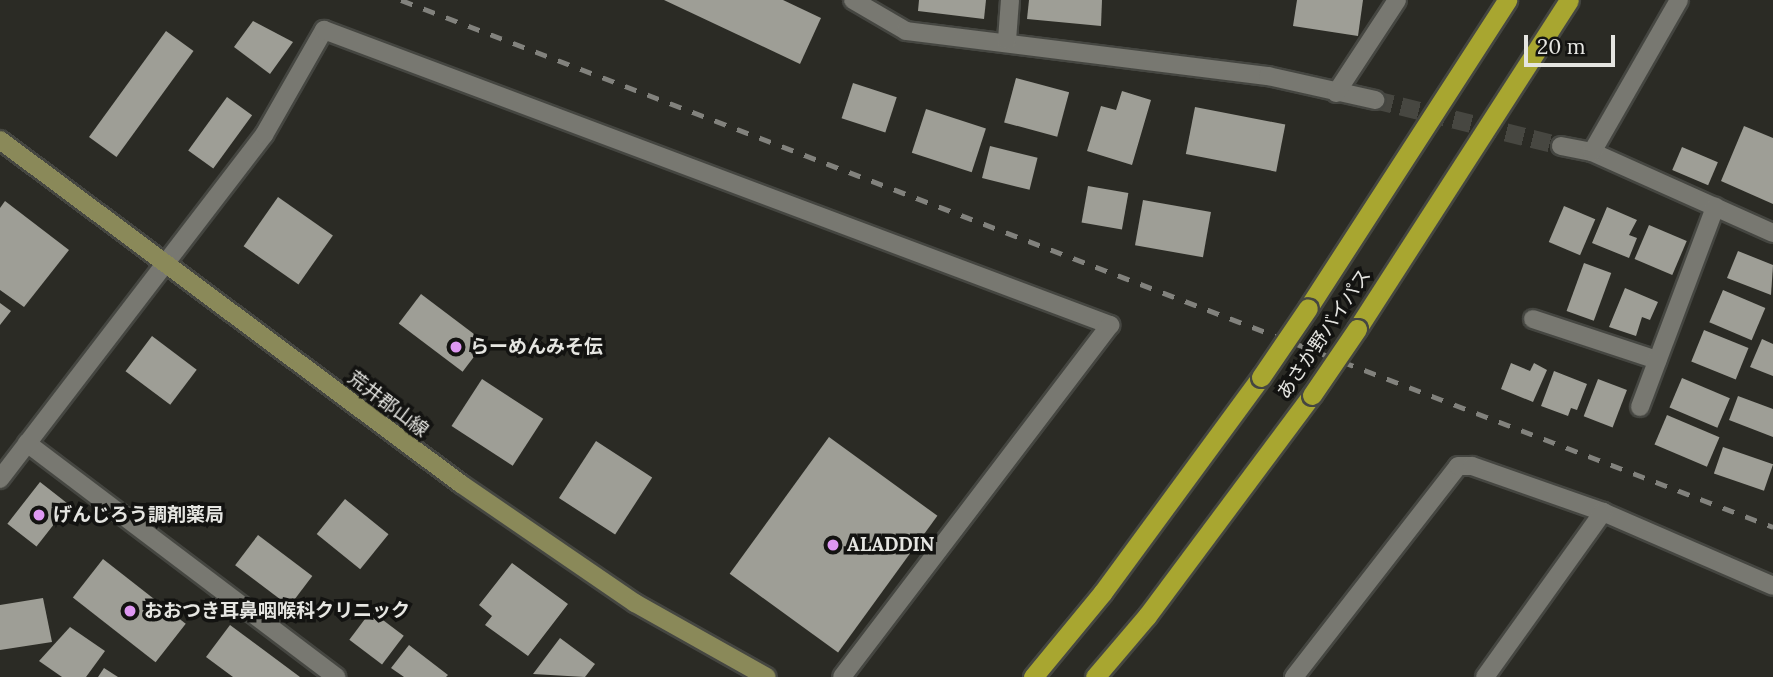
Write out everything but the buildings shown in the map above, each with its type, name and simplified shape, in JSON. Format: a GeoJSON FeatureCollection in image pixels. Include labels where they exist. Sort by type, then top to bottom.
{"type":"FeatureCollection","features":[{"type":"Feature","properties":{"kind":"highway","name":"あさか野バイパス"},"geometry":{"type":"LineString","coordinates":[[1033,677],[1103,592],[1261,377],[1308,309],[1507,0]]}},
{"type":"Feature","properties":{"kind":"highway","name":"あさか野バイパス"},"geometry":{"type":"LineString","coordinates":[[1095,677],[1147,616],[1312,395],[1569,0]]}},
{"type":"Feature","properties":{"kind":"main road","name":"荒井郡山線"},"geometry":{"type":"LineString","coordinates":[[0,140],[493,506],[635,603],[767,677]]}},
{"type":"Feature","properties":{"kind":"street"},"geometry":{"type":"LineString","coordinates":[[853,0],[906,30],[1007,40],[1268,76],[1375,100]]}},
{"type":"Feature","properties":{"kind":"street"},"geometry":{"type":"LineString","coordinates":[[1007,40],[1010,0]]}},
{"type":"Feature","properties":{"kind":"street"},"geometry":{"type":"LineString","coordinates":[[1336,93],[1397,0]]}},
{"type":"Feature","properties":{"kind":"street"},"geometry":{"type":"LineString","coordinates":[[1592,152],[1679,0]]}},
{"type":"Feature","properties":{"kind":"street"},"geometry":{"type":"LineString","coordinates":[[0,479],[163,263],[264,135],[324,30],[1110,325],[842,677]]}},
{"type":"Feature","properties":{"kind":"street"},"geometry":{"type":"LineString","coordinates":[[1561,146],[1592,152],[1773,233]]}},
{"type":"Feature","properties":{"kind":"street"},"geometry":{"type":"LineString","coordinates":[[1640,407],[1715,207]]}},
{"type":"Feature","properties":{"kind":"street"},"geometry":{"type":"LineString","coordinates":[[1533,319],[1657,360]]}},
{"type":"Feature","properties":{"kind":"street"},"geometry":{"type":"LineString","coordinates":[[27,443],[336,677]]}},
{"type":"Feature","properties":{"kind":"street"},"geometry":{"type":"LineString","coordinates":[[1294,677],[1458,466],[1472,466],[1604,512],[1773,586]]}},
{"type":"Feature","properties":{"kind":"street"},"geometry":{"type":"LineString","coordinates":[[1485,677],[1604,512]]}},
{"type":"Feature","properties":{"kind":"tunnel"},"geometry":{"type":"LineString","coordinates":[[1375,100],[1561,146]]}},
{"type":"Feature","properties":{"kind":"railway"},"geometry":{"type":"LineString","coordinates":[[401,0],[1773,527]]}},
{"type":"Feature","properties":{"kind":"place","name":"らーめんみそ伝"},"geometry":{"type":"Point","coordinates":[456,347]}},
{"type":"Feature","properties":{"kind":"place","name":"げんじろう調剤薬局"},"geometry":{"type":"Point","coordinates":[39,515]}},
{"type":"Feature","properties":{"kind":"place","name":"ALADDIN"},"geometry":{"type":"Point","coordinates":[833,545]}},
{"type":"Feature","properties":{"kind":"place","name":"おおつき耳鼻咽喉科クリニック"},"geometry":{"type":"Point","coordinates":[130,611]}}]}
